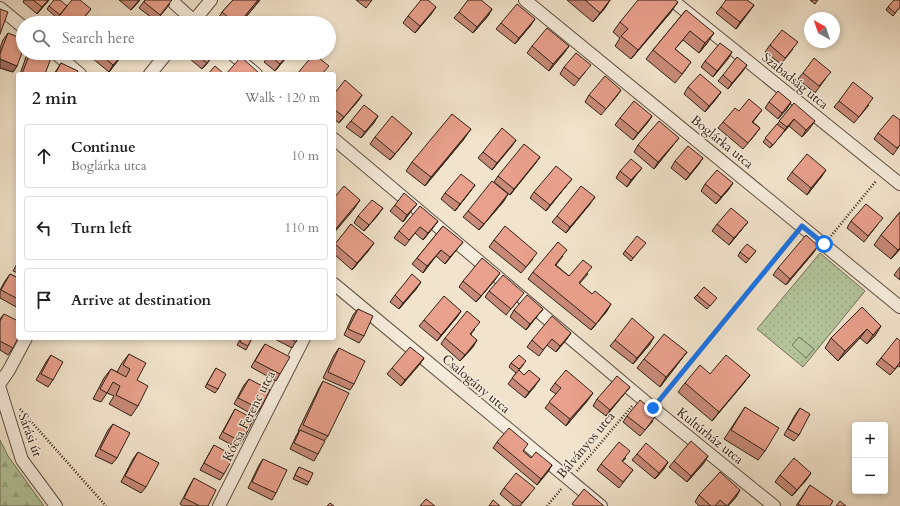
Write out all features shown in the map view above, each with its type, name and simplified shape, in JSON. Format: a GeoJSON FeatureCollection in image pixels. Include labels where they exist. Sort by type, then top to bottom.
{"type":"FeatureCollection","features":[{"type":"Feature","properties":{"kind":"street"},"geometry":{"type":"LineString","coordinates":[[171,0],[188,16]]}},
{"type":"Feature","properties":{"kind":"street"},"geometry":{"type":"LineString","coordinates":[[199,16],[211,0]]}},
{"type":"Feature","properties":{"kind":"street","name":"Boglárka utca"},"geometry":{"type":"LineString","coordinates":[[525,0],[900,307]]}},
{"type":"Feature","properties":{"kind":"street","name":"Szabadság utca"},"geometry":{"type":"LineString","coordinates":[[672,0],[900,184]]}},
{"type":"Feature","properties":{"kind":"street"},"geometry":{"type":"LineString","coordinates":[[0,8],[16,21]]}},
{"type":"Feature","properties":{"kind":"street"},"geometry":{"type":"LineString","coordinates":[[63,60],[78,72]]}},
{"type":"Feature","properties":{"kind":"street"},"geometry":{"type":"LineString","coordinates":[[152,72],[161,60]]}},
{"type":"Feature","properties":{"kind":"street"},"geometry":{"type":"LineString","coordinates":[[239,60],[254,72]]}},
{"type":"Feature","properties":{"kind":"street","name":"Kultúrház utca"},"geometry":{"type":"LineString","coordinates":[[336,141],[653,408],[774,506]]}},
{"type":"Feature","properties":{"kind":"street","name":"Csalogány utca"},"geometry":{"type":"LineString","coordinates":[[336,286],[601,506]]}},
{"type":"Feature","properties":{"kind":"street"},"geometry":{"type":"LineString","coordinates":[[0,383],[9,370],[25,340]]}},
{"type":"Feature","properties":{"kind":"street","name":"Kócsa Ferenc utca"},"geometry":{"type":"LineString","coordinates":[[219,506],[303,340]]}},
{"type":"Feature","properties":{"kind":"street","name":"Sárási út"},"geometry":{"type":"LineString","coordinates":[[0,389],[22,460],[56,506]]}},
{"type":"Feature","properties":{"kind":"path"},"geometry":{"type":"LineString","coordinates":[[824,244],[884,172]]}},
{"type":"Feature","properties":{"kind":"path"},"geometry":{"type":"LineString","coordinates":[[653,408],[802,226]]}},
{"type":"Feature","properties":{"kind":"path","name":"Bálványos utca"},"geometry":{"type":"LineString","coordinates":[[547,506],[640,396]]}},
{"type":"Feature","properties":{"kind":"path"},"geometry":{"type":"LineString","coordinates":[[15,403],[106,506]]}},
{"type":"Feature","properties":{"kind":"green space"},"geometry":{"type":"Polygon","coordinates":[[[820,253],[865,291],[803,367],[757,329],[820,253]]]}},
{"type":"Feature","properties":{"kind":"green space"},"geometry":{"type":"Polygon","coordinates":[[[799,337],[814,349],[806,358],[792,345],[799,337]]]}},
{"type":"Feature","properties":{"kind":"green space"},"geometry":{"type":"Polygon","coordinates":[[[0,440],[8,456],[44,506],[0,506],[0,440]]]}},
{"type":"Feature","properties":{"kind":"building"},"geometry":{"type":"Polygon","coordinates":[[[33,0],[48,0],[42,7],[33,0]]]}},
{"type":"Feature","properties":{"kind":"building"},"geometry":{"type":"Polygon","coordinates":[[[54,0],[60,0],[67,6],[60,15],[49,6],[54,0]]]}},
{"type":"Feature","properties":{"kind":"building"},"geometry":{"type":"Polygon","coordinates":[[[72,0],[80,0],[91,9],[85,16],[59,16],[72,0]]]}},
{"type":"Feature","properties":{"kind":"building"},"geometry":{"type":"Polygon","coordinates":[[[145,0],[172,0],[160,15],[144,2],[145,0]]]}},
{"type":"Feature","properties":{"kind":"building"},"geometry":{"type":"Polygon","coordinates":[[[233,0],[258,0],[245,16],[227,16],[222,12],[233,0]]]}},
{"type":"Feature","properties":{"kind":"building"},"geometry":{"type":"Polygon","coordinates":[[[421,0],[428,0],[436,7],[420,26],[408,16],[421,0]]]}},
{"type":"Feature","properties":{"kind":"building"},"geometry":{"type":"Polygon","coordinates":[[[468,0],[481,0],[492,9],[477,27],[459,12],[468,0]]]}},
{"type":"Feature","properties":{"kind":"building"},"geometry":{"type":"Polygon","coordinates":[[[585,0],[610,0],[600,13],[585,0]]]}},
{"type":"Feature","properties":{"kind":"building"},"geometry":{"type":"Polygon","coordinates":[[[638,0],[675,0],[678,2],[638,50],[621,36],[628,29],[620,22],[638,0]]]}},
{"type":"Feature","properties":{"kind":"building"},"geometry":{"type":"Polygon","coordinates":[[[726,0],[747,0],[754,5],[740,22],[721,7],[726,0]]]}},
{"type":"Feature","properties":{"kind":"building"},"geometry":{"type":"Polygon","coordinates":[[[894,0],[900,0],[900,7],[895,13],[888,7],[894,0]]]}},
{"type":"Feature","properties":{"kind":"building"},"geometry":{"type":"Polygon","coordinates":[[[517,4],[535,19],[519,38],[501,23],[517,4]]]}},
{"type":"Feature","properties":{"kind":"building"},"geometry":{"type":"Polygon","coordinates":[[[0,9],[8,12],[0,34],[0,9]]]}},
{"type":"Feature","properties":{"kind":"building"},"geometry":{"type":"Polygon","coordinates":[[[686,10],[714,33],[705,43],[690,31],[675,49],[691,62],[682,74],[653,50],[686,10]]]}},
{"type":"Feature","properties":{"kind":"building"},"geometry":{"type":"Polygon","coordinates":[[[547,28],[569,46],[553,64],[532,46],[547,28]]]}},
{"type":"Feature","properties":{"kind":"building"},"geometry":{"type":"Polygon","coordinates":[[[782,30],[798,42],[785,58],[770,45],[782,30]]]}},
{"type":"Feature","properties":{"kind":"building"},"geometry":{"type":"Polygon","coordinates":[[[8,33],[16,36],[16,60],[19,60],[17,66],[0,59],[0,54],[8,33]]]}},
{"type":"Feature","properties":{"kind":"building"},"geometry":{"type":"Polygon","coordinates":[[[720,43],[732,52],[717,71],[705,61],[720,43]]]}},
{"type":"Feature","properties":{"kind":"building"},"geometry":{"type":"Polygon","coordinates":[[[576,53],[591,65],[579,79],[564,67],[576,53]]]}},
{"type":"Feature","properties":{"kind":"building"},"geometry":{"type":"Polygon","coordinates":[[[737,57],[747,65],[732,83],[723,75],[737,57]]]}},
{"type":"Feature","properties":{"kind":"building"},"geometry":{"type":"Polygon","coordinates":[[[814,58],[831,72],[819,86],[803,73],[814,58]]]}},
{"type":"Feature","properties":{"kind":"building"},"geometry":{"type":"Polygon","coordinates":[[[27,60],[50,60],[46,72],[23,72],[27,60]]]}},
{"type":"Feature","properties":{"kind":"building"},"geometry":{"type":"Polygon","coordinates":[[[107,60],[118,60],[113,65],[107,60]]]}},
{"type":"Feature","properties":{"kind":"building"},"geometry":{"type":"Polygon","coordinates":[[[238,60],[244,60],[258,72],[228,72],[238,60]]]}},
{"type":"Feature","properties":{"kind":"building"},"geometry":{"type":"Polygon","coordinates":[[[275,60],[283,60],[280,64],[275,60]]]}},
{"type":"Feature","properties":{"kind":"building"},"geometry":{"type":"Polygon","coordinates":[[[309,60],[322,60],[329,66],[324,72],[299,72],[309,60]]]}},
{"type":"Feature","properties":{"kind":"building"},"geometry":{"type":"Polygon","coordinates":[[[61,63],[78,71],[77,72],[56,72],[61,63]]]}},
{"type":"Feature","properties":{"kind":"building"},"geometry":{"type":"Polygon","coordinates":[[[215,66],[222,72],[210,72],[215,66]]]}},
{"type":"Feature","properties":{"kind":"building"},"geometry":{"type":"Polygon","coordinates":[[[700,74],[721,92],[709,106],[688,87],[700,74]]]}},
{"type":"Feature","properties":{"kind":"building"},"geometry":{"type":"Polygon","coordinates":[[[605,76],[621,90],[606,109],[589,95],[605,76]]]}},
{"type":"Feature","properties":{"kind":"building"},"geometry":{"type":"Polygon","coordinates":[[[345,80],[362,95],[344,117],[336,111],[336,91],[345,80]]]}},
{"type":"Feature","properties":{"kind":"building"},"geometry":{"type":"Polygon","coordinates":[[[853,82],[873,98],[859,117],[839,101],[853,82]]]}},
{"type":"Feature","properties":{"kind":"building"},"geometry":{"type":"Polygon","coordinates":[[[778,91],[791,102],[782,113],[769,102],[778,91]]]}},
{"type":"Feature","properties":{"kind":"building"},"geometry":{"type":"Polygon","coordinates":[[[749,99],[762,110],[752,122],[760,128],[748,143],[723,122],[735,108],[739,111],[749,99]]]}},
{"type":"Feature","properties":{"kind":"building"},"geometry":{"type":"Polygon","coordinates":[[[634,101],[652,116],[638,133],[620,118],[634,101]]]}},
{"type":"Feature","properties":{"kind":"building"},"geometry":{"type":"Polygon","coordinates":[[[794,103],[815,121],[806,130],[794,119],[787,127],[779,121],[794,103]]]}},
{"type":"Feature","properties":{"kind":"building"},"geometry":{"type":"Polygon","coordinates":[[[364,105],[378,116],[365,132],[351,121],[364,105]]]}},
{"type":"Feature","properties":{"kind":"building"},"geometry":{"type":"Polygon","coordinates":[[[452,114],[471,129],[431,177],[412,162],[452,114]]]}},
{"type":"Feature","properties":{"kind":"building"},"geometry":{"type":"Polygon","coordinates":[[[893,115],[900,120],[900,145],[897,148],[878,133],[893,115]]]}},
{"type":"Feature","properties":{"kind":"building"},"geometry":{"type":"Polygon","coordinates":[[[392,116],[412,133],[395,154],[375,137],[392,116]]]}},
{"type":"Feature","properties":{"kind":"building"},"geometry":{"type":"Polygon","coordinates":[[[659,121],[679,138],[658,162],[638,145],[659,121]]]}},
{"type":"Feature","properties":{"kind":"building"},"geometry":{"type":"Polygon","coordinates":[[[777,124],[785,130],[773,145],[765,138],[777,124]]]}},
{"type":"Feature","properties":{"kind":"building"},"geometry":{"type":"Polygon","coordinates":[[[502,128],[516,140],[497,163],[483,152],[502,128]]]}},
{"type":"Feature","properties":{"kind":"building"},"geometry":{"type":"Polygon","coordinates":[[[524,144],[540,157],[514,189],[498,176],[524,144]]]}},
{"type":"Feature","properties":{"kind":"building"},"geometry":{"type":"Polygon","coordinates":[[[688,146],[703,158],[690,174],[675,161],[688,146]]]}},
{"type":"Feature","properties":{"kind":"building"},"geometry":{"type":"Polygon","coordinates":[[[807,154],[826,170],[811,188],[792,172],[807,154]]]}},
{"type":"Feature","properties":{"kind":"building"},"geometry":{"type":"Polygon","coordinates":[[[631,159],[642,168],[631,180],[620,171],[631,159]]]}},
{"type":"Feature","properties":{"kind":"building"},"geometry":{"type":"Polygon","coordinates":[[[556,166],[572,179],[550,205],[534,192],[556,166]]]}},
{"type":"Feature","properties":{"kind":"building"},"geometry":{"type":"Polygon","coordinates":[[[717,170],[733,183],[721,197],[705,184],[717,170]]]}},
{"type":"Feature","properties":{"kind":"building"},"geometry":{"type":"Polygon","coordinates":[[[461,174],[475,185],[460,204],[445,193],[461,174]]]}},
{"type":"Feature","properties":{"kind":"building"},"geometry":{"type":"Polygon","coordinates":[[[492,181],[508,194],[484,224],[468,211],[492,181]]]}},
{"type":"Feature","properties":{"kind":"building"},"geometry":{"type":"Polygon","coordinates":[[[344,186],[360,200],[336,229],[336,196],[344,186]]]}},
{"type":"Feature","properties":{"kind":"building"},"geometry":{"type":"Polygon","coordinates":[[[581,186],[595,197],[570,227],[557,216],[581,186]]]}},
{"type":"Feature","properties":{"kind":"building"},"geometry":{"type":"Polygon","coordinates":[[[404,193],[417,204],[407,215],[395,205],[404,193]]]}},
{"type":"Feature","properties":{"kind":"building"},"geometry":{"type":"Polygon","coordinates":[[[372,200],[383,208],[369,225],[358,216],[372,200]]]}},
{"type":"Feature","properties":{"kind":"building"},"geometry":{"type":"Polygon","coordinates":[[[866,204],[883,218],[868,236],[851,221],[866,204]]]}},
{"type":"Feature","properties":{"kind":"building"},"geometry":{"type":"Polygon","coordinates":[[[420,206],[438,221],[428,233],[420,227],[409,240],[399,231],[420,206]]]}},
{"type":"Feature","properties":{"kind":"building"},"geometry":{"type":"Polygon","coordinates":[[[731,208],[748,222],[734,238],[717,224],[731,208]]]}},
{"type":"Feature","properties":{"kind":"building"},"geometry":{"type":"Polygon","coordinates":[[[900,212],[900,248],[898,250],[881,235],[900,212]]]}},
{"type":"Feature","properties":{"kind":"building"},"geometry":{"type":"Polygon","coordinates":[[[351,224],[374,243],[357,263],[336,245],[336,243],[351,224]]]}},
{"type":"Feature","properties":{"kind":"building"},"geometry":{"type":"Polygon","coordinates":[[[443,226],[463,242],[450,257],[441,250],[427,266],[417,258],[443,226]]]}},
{"type":"Feature","properties":{"kind":"building"},"geometry":{"type":"Polygon","coordinates":[[[505,226],[537,253],[526,267],[494,240],[505,226]]]}},
{"type":"Feature","properties":{"kind":"building"},"geometry":{"type":"Polygon","coordinates":[[[806,235],[818,246],[790,279],[778,268],[806,235]]]}},
{"type":"Feature","properties":{"kind":"building"},"geometry":{"type":"Polygon","coordinates":[[[637,236],[646,243],[633,258],[625,251],[637,236]]]}},
{"type":"Feature","properties":{"kind":"building"},"geometry":{"type":"Polygon","coordinates":[[[558,242],[567,250],[555,265],[569,276],[583,260],[592,267],[579,283],[592,294],[595,291],[611,304],[596,324],[533,272],[558,242]]]}},
{"type":"Feature","properties":{"kind":"building"},"geometry":{"type":"Polygon","coordinates":[[[747,244],[756,251],[749,259],[740,252],[747,244]]]}},
{"type":"Feature","properties":{"kind":"building"},"geometry":{"type":"Polygon","coordinates":[[[482,258],[500,273],[481,296],[463,281],[482,258]]]}},
{"type":"Feature","properties":{"kind":"building"},"geometry":{"type":"Polygon","coordinates":[[[10,274],[16,277],[16,298],[1,290],[10,274]]]}},
{"type":"Feature","properties":{"kind":"building"},"geometry":{"type":"Polygon","coordinates":[[[412,274],[421,282],[403,303],[395,295],[412,274]]]}},
{"type":"Feature","properties":{"kind":"building"},"geometry":{"type":"Polygon","coordinates":[[[503,275],[524,293],[511,309],[489,291],[503,275]]]}},
{"type":"Feature","properties":{"kind":"building"},"geometry":{"type":"Polygon","coordinates":[[[704,287],[717,298],[710,306],[697,295],[704,287]]]}},
{"type":"Feature","properties":{"kind":"building"},"geometry":{"type":"Polygon","coordinates":[[[527,295],[543,309],[530,324],[514,310],[527,295]]]}},
{"type":"Feature","properties":{"kind":"building"},"geometry":{"type":"Polygon","coordinates":[[[444,296],[461,311],[441,335],[424,320],[444,296]]]}},
{"type":"Feature","properties":{"kind":"building"},"geometry":{"type":"Polygon","coordinates":[[[862,307],[881,326],[873,335],[867,329],[845,351],[831,338],[862,307]]]}},
{"type":"Feature","properties":{"kind":"building"},"geometry":{"type":"Polygon","coordinates":[[[358,309],[373,316],[364,336],[348,329],[358,309]]]}},
{"type":"Feature","properties":{"kind":"building"},"geometry":{"type":"Polygon","coordinates":[[[467,311],[480,322],[470,334],[477,340],[465,355],[445,338],[467,311]]]}},
{"type":"Feature","properties":{"kind":"building"},"geometry":{"type":"Polygon","coordinates":[[[4,314],[16,320],[17,340],[13,348],[0,341],[0,321],[4,314]]]}},
{"type":"Feature","properties":{"kind":"building"},"geometry":{"type":"Polygon","coordinates":[[[552,316],[571,333],[560,346],[552,339],[543,350],[532,340],[552,316]]]}},
{"type":"Feature","properties":{"kind":"building"},"geometry":{"type":"Polygon","coordinates":[[[632,318],[654,337],[637,358],[615,340],[632,318]]]}},
{"type":"Feature","properties":{"kind":"building"},"geometry":{"type":"Polygon","coordinates":[[[664,334],[687,352],[666,377],[644,359],[664,334]]]}},
{"type":"Feature","properties":{"kind":"building"},"geometry":{"type":"Polygon","coordinates":[[[897,338],[900,341],[900,362],[895,369],[881,358],[897,338]]]}},
{"type":"Feature","properties":{"kind":"building"},"geometry":{"type":"Polygon","coordinates":[[[241,340],[251,340],[248,346],[240,342],[241,340]]]}},
{"type":"Feature","properties":{"kind":"building"},"geometry":{"type":"Polygon","coordinates":[[[265,344],[290,357],[280,374],[255,361],[265,344]]]}},
{"type":"Feature","properties":{"kind":"building"},"geometry":{"type":"Polygon","coordinates":[[[410,347],[424,358],[405,380],[392,368],[410,347]]]}},
{"type":"Feature","properties":{"kind":"building"},"geometry":{"type":"Polygon","coordinates":[[[339,348],[365,361],[354,384],[328,372],[339,348]]]}},
{"type":"Feature","properties":{"kind":"building"},"geometry":{"type":"Polygon","coordinates":[[[129,354],[146,363],[137,380],[148,386],[138,406],[116,395],[120,386],[113,382],[107,393],[100,389],[111,369],[126,377],[130,369],[123,365],[129,354]]]}},
{"type":"Feature","properties":{"kind":"building"},"geometry":{"type":"Polygon","coordinates":[[[51,355],[63,362],[53,380],[41,374],[51,355]]]}},
{"type":"Feature","properties":{"kind":"building"},"geometry":{"type":"Polygon","coordinates":[[[519,355],[526,361],[519,369],[511,363],[519,355]]]}},
{"type":"Feature","properties":{"kind":"building"},"geometry":{"type":"Polygon","coordinates":[[[726,355],[750,375],[719,412],[685,383],[700,365],[710,374],[726,355]]]}},
{"type":"Feature","properties":{"kind":"building"},"geometry":{"type":"Polygon","coordinates":[[[216,368],[226,374],[218,389],[207,384],[216,368]]]}},
{"type":"Feature","properties":{"kind":"building"},"geometry":{"type":"Polygon","coordinates":[[[519,370],[524,375],[529,370],[540,379],[529,392],[512,378],[519,370]]]}},
{"type":"Feature","properties":{"kind":"building"},"geometry":{"type":"Polygon","coordinates":[[[566,370],[593,393],[570,419],[549,402],[561,388],[555,383],[566,370]]]}},
{"type":"Feature","properties":{"kind":"building"},"geometry":{"type":"Polygon","coordinates":[[[617,376],[630,387],[610,410],[597,399],[617,376]]]}},
{"type":"Feature","properties":{"kind":"building"},"geometry":{"type":"Polygon","coordinates":[[[249,379],[270,390],[260,409],[238,398],[249,379]]]}},
{"type":"Feature","properties":{"kind":"building"},"geometry":{"type":"Polygon","coordinates":[[[323,381],[349,393],[328,436],[303,425],[323,381]]]}},
{"type":"Feature","properties":{"kind":"building"},"geometry":{"type":"Polygon","coordinates":[[[640,400],[657,414],[645,430],[627,416],[640,400]]]}},
{"type":"Feature","properties":{"kind":"building"},"geometry":{"type":"Polygon","coordinates":[[[745,407],[779,428],[765,451],[731,430],[745,407]]]}},
{"type":"Feature","properties":{"kind":"building"},"geometry":{"type":"Polygon","coordinates":[[[800,408],[810,414],[799,435],[788,429],[800,408]]]}},
{"type":"Feature","properties":{"kind":"building"},"geometry":{"type":"Polygon","coordinates":[[[235,409],[254,419],[242,442],[223,432],[235,409]]]}},
{"type":"Feature","properties":{"kind":"building"},"geometry":{"type":"Polygon","coordinates":[[[113,424],[130,433],[117,458],[100,449],[113,424]]]}},
{"type":"Feature","properties":{"kind":"building"},"geometry":{"type":"Polygon","coordinates":[[[509,428],[528,444],[523,451],[531,458],[536,452],[552,465],[541,479],[497,442],[509,428]]]}},
{"type":"Feature","properties":{"kind":"building"},"geometry":{"type":"Polygon","coordinates":[[[300,430],[325,441],[318,454],[294,443],[300,430]]]}},
{"type":"Feature","properties":{"kind":"building"},"geometry":{"type":"Polygon","coordinates":[[[691,441],[708,456],[691,476],[674,461],[691,441]]]}},
{"type":"Feature","properties":{"kind":"building"},"geometry":{"type":"Polygon","coordinates":[[[619,442],[630,451],[622,461],[633,470],[623,482],[601,464],[619,442]]]}},
{"type":"Feature","properties":{"kind":"building"},"geometry":{"type":"Polygon","coordinates":[[[646,443],[668,462],[659,473],[637,454],[646,443]]]}},
{"type":"Feature","properties":{"kind":"building"},"geometry":{"type":"Polygon","coordinates":[[[214,445],[234,456],[224,474],[204,463],[214,445]]]}},
{"type":"Feature","properties":{"kind":"building"},"geometry":{"type":"Polygon","coordinates":[[[138,452],[159,463],[146,487],[125,476],[138,452]]]}},
{"type":"Feature","properties":{"kind":"building"},"geometry":{"type":"Polygon","coordinates":[[[794,458],[811,473],[797,490],[780,475],[794,458]]]}},
{"type":"Feature","properties":{"kind":"building"},"geometry":{"type":"Polygon","coordinates":[[[263,459],[287,470],[276,493],[252,482],[263,459]]]}},
{"type":"Feature","properties":{"kind":"building"},"geometry":{"type":"Polygon","coordinates":[[[299,467],[313,473],[309,482],[295,475],[299,467]]]}},
{"type":"Feature","properties":{"kind":"building"},"geometry":{"type":"Polygon","coordinates":[[[720,472],[740,490],[727,506],[720,500],[715,506],[711,506],[699,495],[720,472]]]}},
{"type":"Feature","properties":{"kind":"building"},"geometry":{"type":"Polygon","coordinates":[[[516,473],[535,488],[522,503],[504,488],[516,473]]]}},
{"type":"Feature","properties":{"kind":"building"},"geometry":{"type":"Polygon","coordinates":[[[194,478],[216,490],[208,506],[200,506],[184,498],[194,478]]]}},
{"type":"Feature","properties":{"kind":"building"},"geometry":{"type":"Polygon","coordinates":[[[810,485],[833,501],[830,506],[801,506],[798,504],[810,485]]]}},
{"type":"Feature","properties":{"kind":"building"},"geometry":{"type":"Polygon","coordinates":[[[584,489],[604,506],[575,506],[572,504],[584,489]]]}},
{"type":"Feature","properties":{"kind":"building"},"geometry":{"type":"Polygon","coordinates":[[[426,499],[435,506],[420,506],[426,499]]]}},
{"type":"Feature","properties":{"kind":"building"},"geometry":{"type":"Polygon","coordinates":[[[493,500],[500,506],[489,506],[493,500]]]}},
{"type":"Feature","properties":{"kind":"building"},"geometry":{"type":"Polygon","coordinates":[[[840,501],[846,506],[836,506],[840,501]]]}},
{"type":"Feature","properties":{"kind":"building"},"geometry":{"type":"Polygon","coordinates":[[[330,503],[334,506],[327,506],[330,503]]]}},
{"type":"Feature","properties":{"kind":"route"},"geometry":{"type":"LineString","coordinates":[[653,408],[802,226],[824,244]]}}]}
